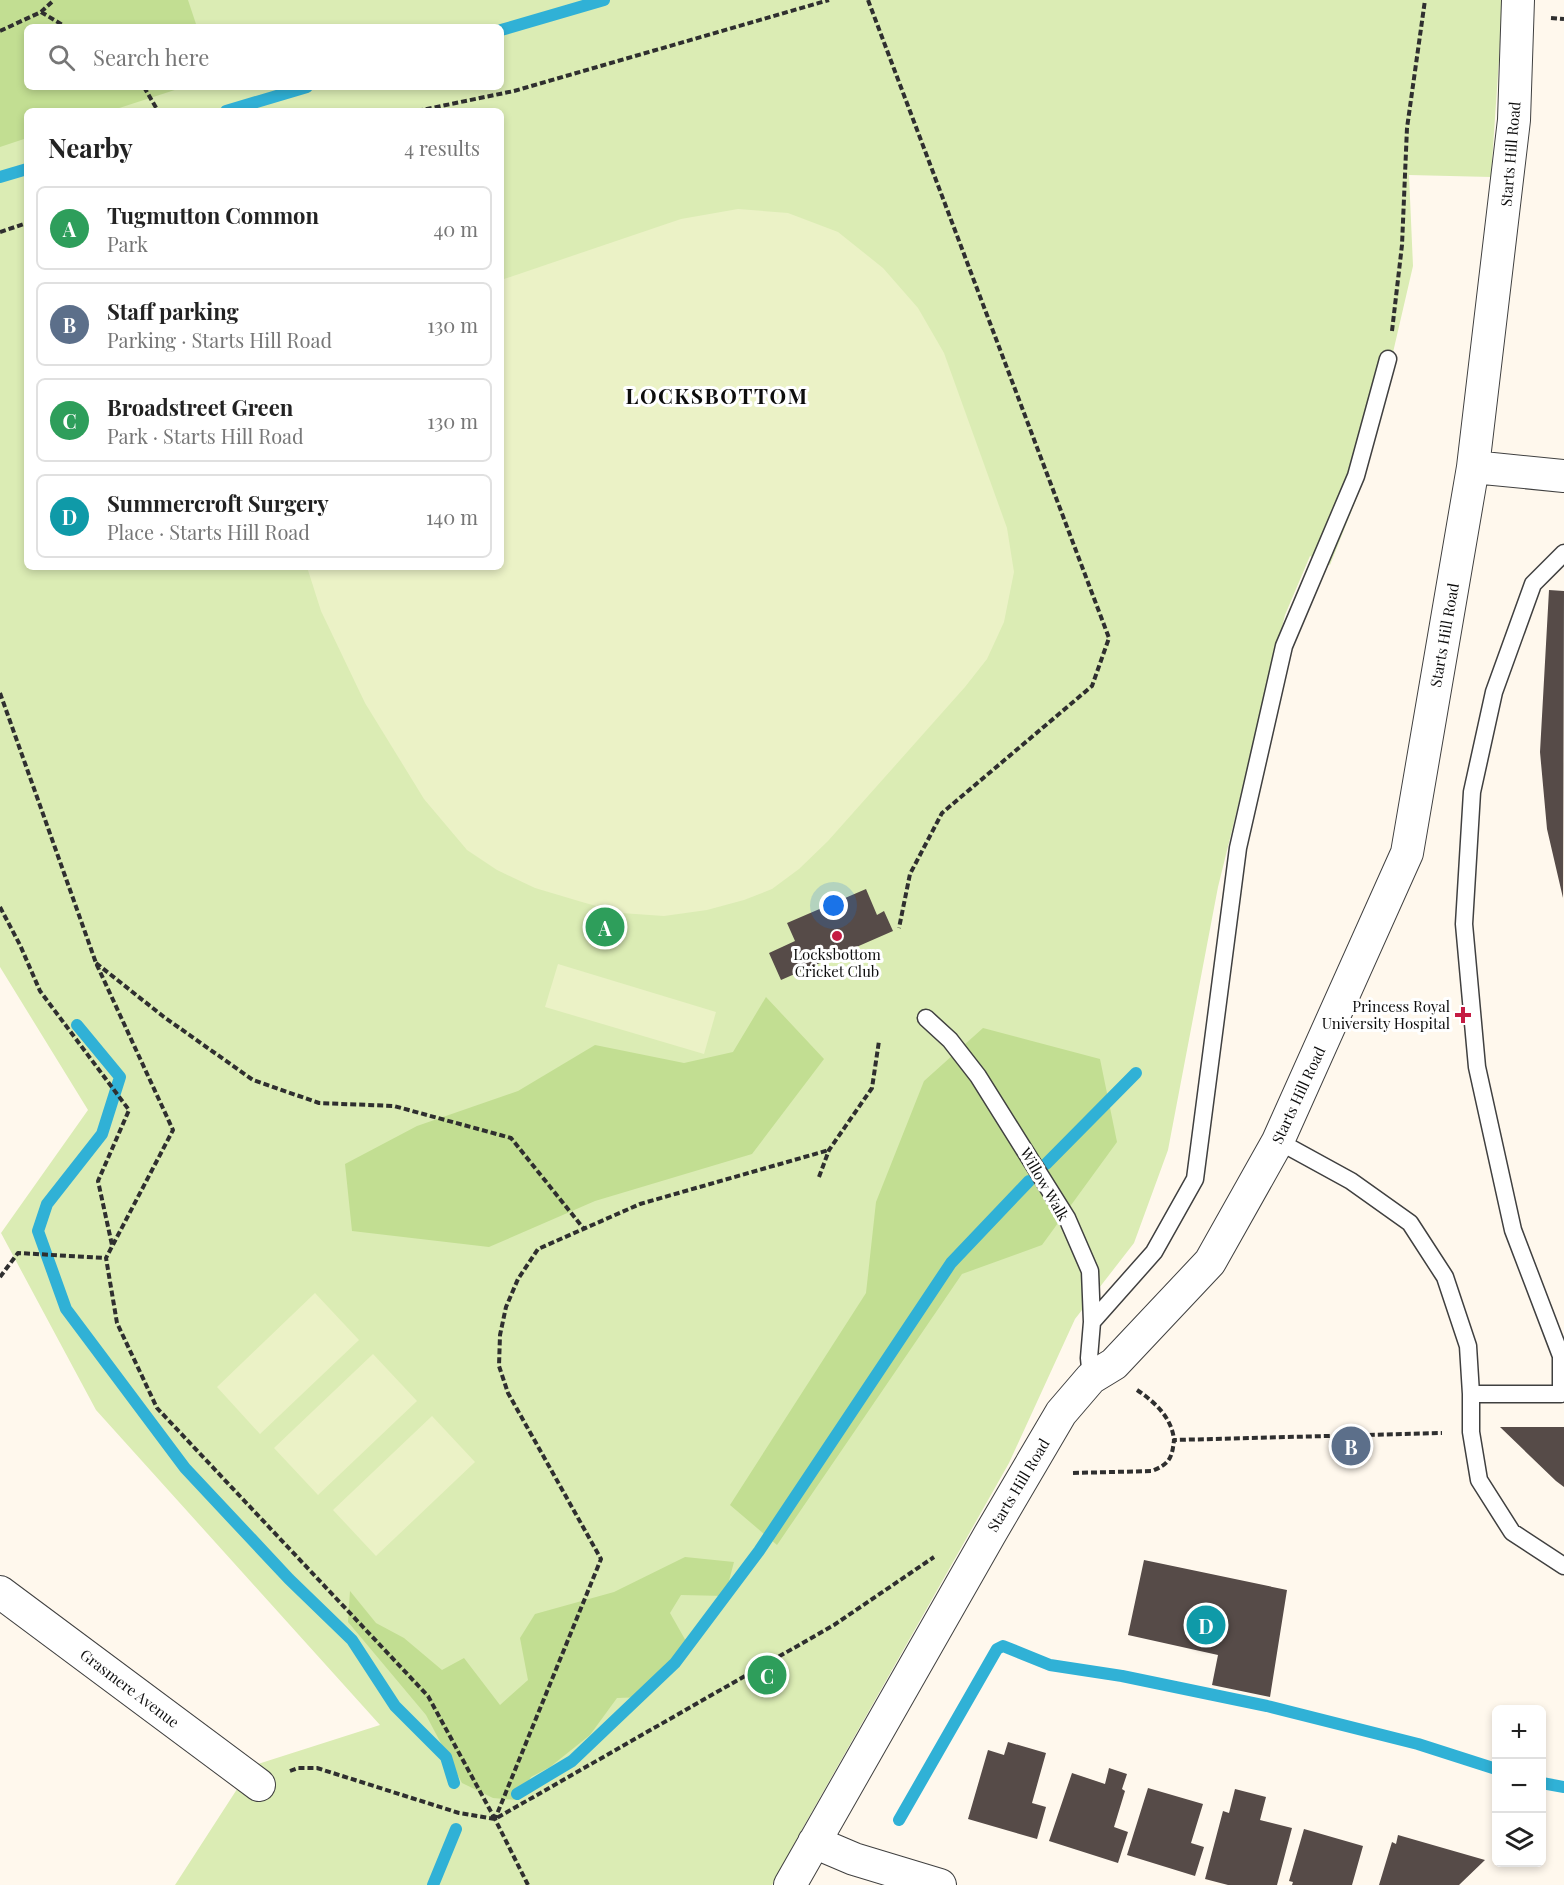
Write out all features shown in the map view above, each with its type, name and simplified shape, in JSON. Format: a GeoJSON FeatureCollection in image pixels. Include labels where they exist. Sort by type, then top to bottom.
{"type":"FeatureCollection","features":[{"type":"Feature","properties":{"kind":"street","name":"Starts Hill Road"},"geometry":{"type":"LineString","coordinates":[[790,1885],[994,1526],[1061,1413],[1091,1378],[1114,1364],[1210,1262],[1278,1141],[1407,853],[1473,467],[1514,120],[1518,0]]}},
{"type":"Feature","properties":{"kind":"street"},"geometry":{"type":"LineString","coordinates":[[1473,467],[1564,476]]}},
{"type":"Feature","properties":{"kind":"street","name":"Grasmere Avenue"},"geometry":{"type":"LineString","coordinates":[[0,1592],[259,1785]]}},
{"type":"Feature","properties":{"kind":"street"},"geometry":{"type":"LineString","coordinates":[[814,1842],[854,1859],[940,1885]]}},
{"type":"Feature","properties":{"kind":"lane"},"geometry":{"type":"LineString","coordinates":[[1092,1322],[1154,1252],[1195,1179],[1238,848],[1284,646],[1356,476],[1388,359]]}},
{"type":"Feature","properties":{"kind":"lane"},"geometry":{"type":"LineString","coordinates":[[1472,1394],[1561,1394],[1561,1356],[1514,1230],[1477,1067],[1464,924],[1472,792],[1494,692],[1533,584],[1564,553]]}},
{"type":"Feature","properties":{"kind":"lane","name":"Willow Walk"},"geometry":{"type":"LineString","coordinates":[[926,1018],[950,1040],[978,1076],[1067,1218],[1090,1271],[1092,1322],[1089,1358],[1091,1378]]}},
{"type":"Feature","properties":{"kind":"lane"},"geometry":{"type":"LineString","coordinates":[[1278,1141],[1351,1181],[1410,1223],[1445,1277],[1468,1346],[1472,1394],[1471,1432],[1479,1480],[1512,1532],[1564,1566]]}},
{"type":"Feature","properties":{"kind":"path"},"geometry":{"type":"LineString","coordinates":[[0,31],[41,12],[54,0]]}},
{"type":"Feature","properties":{"kind":"path"},"geometry":{"type":"LineString","coordinates":[[432,108],[514,91],[829,0]]}},
{"type":"Feature","properties":{"kind":"path"},"geometry":{"type":"LineString","coordinates":[[868,0],[1109,638],[1092,686],[942,813],[910,874],[899,928]]}},
{"type":"Feature","properties":{"kind":"path"},"geometry":{"type":"LineString","coordinates":[[1388,359],[1402,245],[1407,128],[1425,0]]}},
{"type":"Feature","properties":{"kind":"path"},"geometry":{"type":"LineString","coordinates":[[41,12],[61,24]]}},
{"type":"Feature","properties":{"kind":"path"},"geometry":{"type":"LineString","coordinates":[[146,90],[156,108]]}},
{"type":"Feature","properties":{"kind":"path"},"geometry":{"type":"LineString","coordinates":[[0,232],[24,224]]}},
{"type":"Feature","properties":{"kind":"path"},"geometry":{"type":"LineString","coordinates":[[0,693],[96,963],[173,1130],[106,1258],[117,1323],[157,1408],[428,1696],[528,1885]]}},
{"type":"Feature","properties":{"kind":"path"},"geometry":{"type":"LineString","coordinates":[[0,907],[40,991],[129,1110],[98,1181],[112,1245]]}},
{"type":"Feature","properties":{"kind":"path"},"geometry":{"type":"LineString","coordinates":[[96,963],[164,1017],[253,1080],[319,1103],[394,1106],[511,1138],[584,1229]]}},
{"type":"Feature","properties":{"kind":"path"},"geometry":{"type":"LineString","coordinates":[[819,1178],[829,1150],[872,1088],[879,1041]]}},
{"type":"Feature","properties":{"kind":"path"},"geometry":{"type":"LineString","coordinates":[[495,1819],[601,1559],[508,1393],[499,1366],[500,1335],[506,1307],[518,1279],[538,1249],[640,1204],[829,1150]]}},
{"type":"Feature","properties":{"kind":"path"},"geometry":{"type":"LineString","coordinates":[[0,1277],[18,1253],[106,1258]]}},
{"type":"Feature","properties":{"kind":"path"},"geometry":{"type":"LineString","coordinates":[[1073,1473],[1152,1472],[1163,1466],[1172,1455],[1173,1430],[1167,1418],[1146,1396],[1133,1388]]}},
{"type":"Feature","properties":{"kind":"path"},"geometry":{"type":"LineString","coordinates":[[1174,1440],[1471,1432]]}},
{"type":"Feature","properties":{"kind":"path"},"geometry":{"type":"LineString","coordinates":[[259,1785],[298,1768],[317,1768],[459,1813],[495,1819],[834,1625],[938,1554]]}},
{"type":"Feature","properties":{"kind":"green space"},"geometry":{"type":"Polygon","coordinates":[[[0,0],[1503,0],[1491,177],[1409,175],[1413,266],[1363,482],[1330,565],[1310,556],[1285,615],[1218,887],[1168,1150],[1134,1243],[1075,1319],[1009,1463],[772,1885],[175,1885],[252,1766],[380,1725],[96,1410],[1,1233],[88,1110],[0,967],[0,0]]]}},
{"type":"Feature","properties":{"kind":"green space"},"geometry":{"type":"Polygon","coordinates":[[[0,0],[188,0],[196,24],[24,24],[24,90],[175,90],[119,108],[24,108],[24,139],[0,147],[0,0]]]}},
{"type":"Feature","properties":{"kind":"green space"},"geometry":{"type":"Polygon","coordinates":[[[738,209],[788,213],[838,232],[883,268],[918,308],[944,353],[1007,528],[1014,572],[1004,622],[987,659],[965,687],[828,841],[799,869],[772,889],[744,900],[707,910],[664,916],[621,913],[535,888],[497,870],[467,850],[424,799],[365,703],[321,611],[308,570],[504,570],[504,279],[681,219],[738,209]]]}},
{"type":"Feature","properties":{"kind":"green space"},"geometry":{"type":"Polygon","coordinates":[[[558,964],[716,1012],[704,1054],[545,1007],[558,964]]]}},
{"type":"Feature","properties":{"kind":"green space"},"geometry":{"type":"Polygon","coordinates":[[[766,997],[824,1059],[752,1154],[595,1201],[489,1247],[352,1231],[345,1164],[417,1126],[518,1091],[595,1045],[684,1063],[733,1052],[766,997]]]}},
{"type":"Feature","properties":{"kind":"green space"},"geometry":{"type":"Polygon","coordinates":[[[983,1028],[1100,1059],[1117,1142],[1042,1245],[962,1274],[777,1545],[730,1505],[866,1293],[876,1202],[924,1081],[983,1028]]]}},
{"type":"Feature","properties":{"kind":"green space"},"geometry":{"type":"Polygon","coordinates":[[[315,1293],[359,1340],[260,1434],[217,1387],[315,1293]]]}},
{"type":"Feature","properties":{"kind":"green space"},"geometry":{"type":"Polygon","coordinates":[[[373,1354],[417,1401],[318,1495],[274,1448],[373,1354]]]}},
{"type":"Feature","properties":{"kind":"green space"},"geometry":{"type":"Polygon","coordinates":[[[432,1416],[475,1462],[376,1556],[333,1510],[432,1416]]]}},
{"type":"Feature","properties":{"kind":"green space"},"geometry":{"type":"Polygon","coordinates":[[[685,1557],[734,1562],[725,1596],[681,1595],[670,1613],[691,1650],[645,1697],[617,1698],[590,1735],[550,1767],[531,1777],[517,1800],[493,1798],[462,1783],[426,1715],[348,1622],[350,1591],[376,1623],[404,1638],[442,1670],[464,1658],[500,1705],[528,1680],[520,1638],[535,1614],[614,1592],[685,1557]]]}},
{"type":"Feature","properties":{"kind":"building"},"geometry":{"type":"Polygon","coordinates":[[[1549,590],[1564,591],[1563,898],[1547,829],[1540,752],[1549,590]]]}},
{"type":"Feature","properties":{"kind":"building","name":"Locksbottom Cricket Club"},"geometry":{"type":"Polygon","coordinates":[[[866,889],[877,915],[884,911],[893,931],[781,980],[769,953],[795,941],[787,923],[866,889]]]}},
{"type":"Feature","properties":{"kind":"building"},"geometry":{"type":"Polygon","coordinates":[[[1500,1427],[1564,1427],[1564,1487],[1556,1481],[1500,1427]]]}},
{"type":"Feature","properties":{"kind":"building"},"geometry":{"type":"Polygon","coordinates":[[[1144,1560],[1287,1590],[1270,1697],[1212,1685],[1218,1655],[1128,1635],[1144,1560]]]}},
{"type":"Feature","properties":{"kind":"building"},"geometry":{"type":"Polygon","coordinates":[[[1008,1742],[1046,1753],[1032,1803],[1046,1807],[1037,1839],[968,1819],[988,1750],[1004,1755],[1008,1742]]]}},
{"type":"Feature","properties":{"kind":"building"},"geometry":{"type":"Polygon","coordinates":[[[1109,1768],[1127,1774],[1122,1789],[1125,1791],[1114,1827],[1128,1832],[1118,1863],[1049,1841],[1072,1773],[1105,1784],[1109,1768]]]}},
{"type":"Feature","properties":{"kind":"building"},"geometry":{"type":"Polygon","coordinates":[[[1148,1788],[1203,1804],[1191,1843],[1204,1847],[1195,1876],[1127,1855],[1148,1788]]]}},
{"type":"Feature","properties":{"kind":"building"},"geometry":{"type":"Polygon","coordinates":[[[1235,1789],[1266,1797],[1260,1820],[1292,1828],[1277,1885],[1228,1885],[1205,1879],[1223,1811],[1229,1813],[1235,1789]]]}},
{"type":"Feature","properties":{"kind":"building"},"geometry":{"type":"Polygon","coordinates":[[[1304,1829],[1363,1846],[1352,1885],[1292,1885],[1293,1882],[1289,1881],[1304,1829]]]}},
{"type":"Feature","properties":{"kind":"building"},"geometry":{"type":"Polygon","coordinates":[[[1398,1835],[1485,1860],[1459,1885],[1379,1885],[1392,1842],[1396,1844],[1398,1835]]]}},
{"type":"Feature","properties":{"kind":"waterway"},"geometry":{"type":"LineString","coordinates":[[504,29],[604,0]]}},
{"type":"Feature","properties":{"kind":"waterway"},"geometry":{"type":"LineString","coordinates":[[236,108],[297,90]]}},
{"type":"Feature","properties":{"kind":"waterway"},"geometry":{"type":"LineString","coordinates":[[0,177],[24,170]]}},
{"type":"Feature","properties":{"kind":"waterway"},"geometry":{"type":"LineString","coordinates":[[77,1025],[120,1077],[102,1134],[47,1204],[38,1231],[66,1309],[185,1468],[289,1579],[352,1640],[395,1706],[446,1757],[454,1783]]}},
{"type":"Feature","properties":{"kind":"waterway"},"geometry":{"type":"LineString","coordinates":[[1046,1164],[1136,1073]]}},
{"type":"Feature","properties":{"kind":"waterway"},"geometry":{"type":"LineString","coordinates":[[517,1794],[572,1761],[675,1663],[759,1551],[951,1263],[1029,1181]]}},
{"type":"Feature","properties":{"kind":"waterway"},"geometry":{"type":"LineString","coordinates":[[899,1820],[997,1649],[1003,1646],[1050,1665],[1122,1676],[1267,1706],[1418,1744],[1492,1768]]}},
{"type":"Feature","properties":{"kind":"waterway"},"geometry":{"type":"LineString","coordinates":[[1546,1784],[1564,1787]]}},
{"type":"Feature","properties":{"kind":"waterway"},"geometry":{"type":"LineString","coordinates":[[433,1885],[456,1829]]}},
{"type":"Feature","properties":{"kind":"place","name":"Tugmutton Common"},"geometry":{"type":"Point","coordinates":[605,927]}},
{"type":"Feature","properties":{"kind":"place","name":"Locksbottom Cricket Club"},"geometry":{"type":"Point","coordinates":[837,936]}},
{"type":"Feature","properties":{"kind":"place","name":"Princess Royal University Hospital"},"geometry":{"type":"Point","coordinates":[1463,1015]}},
{"type":"Feature","properties":{"kind":"place","name":"Staff parking"},"geometry":{"type":"Point","coordinates":[1351,1446]}},
{"type":"Feature","properties":{"kind":"place","name":"Summercroft Surgery"},"geometry":{"type":"Point","coordinates":[1206,1625]}},
{"type":"Feature","properties":{"kind":"place","name":"Broadstreet Green"},"geometry":{"type":"Point","coordinates":[767,1675]}},
{"type":"Feature","properties":{"kind":"district","name":"LOCKSBOTTOM"},"geometry":{"type":"Point","coordinates":[717,395]}}]}
